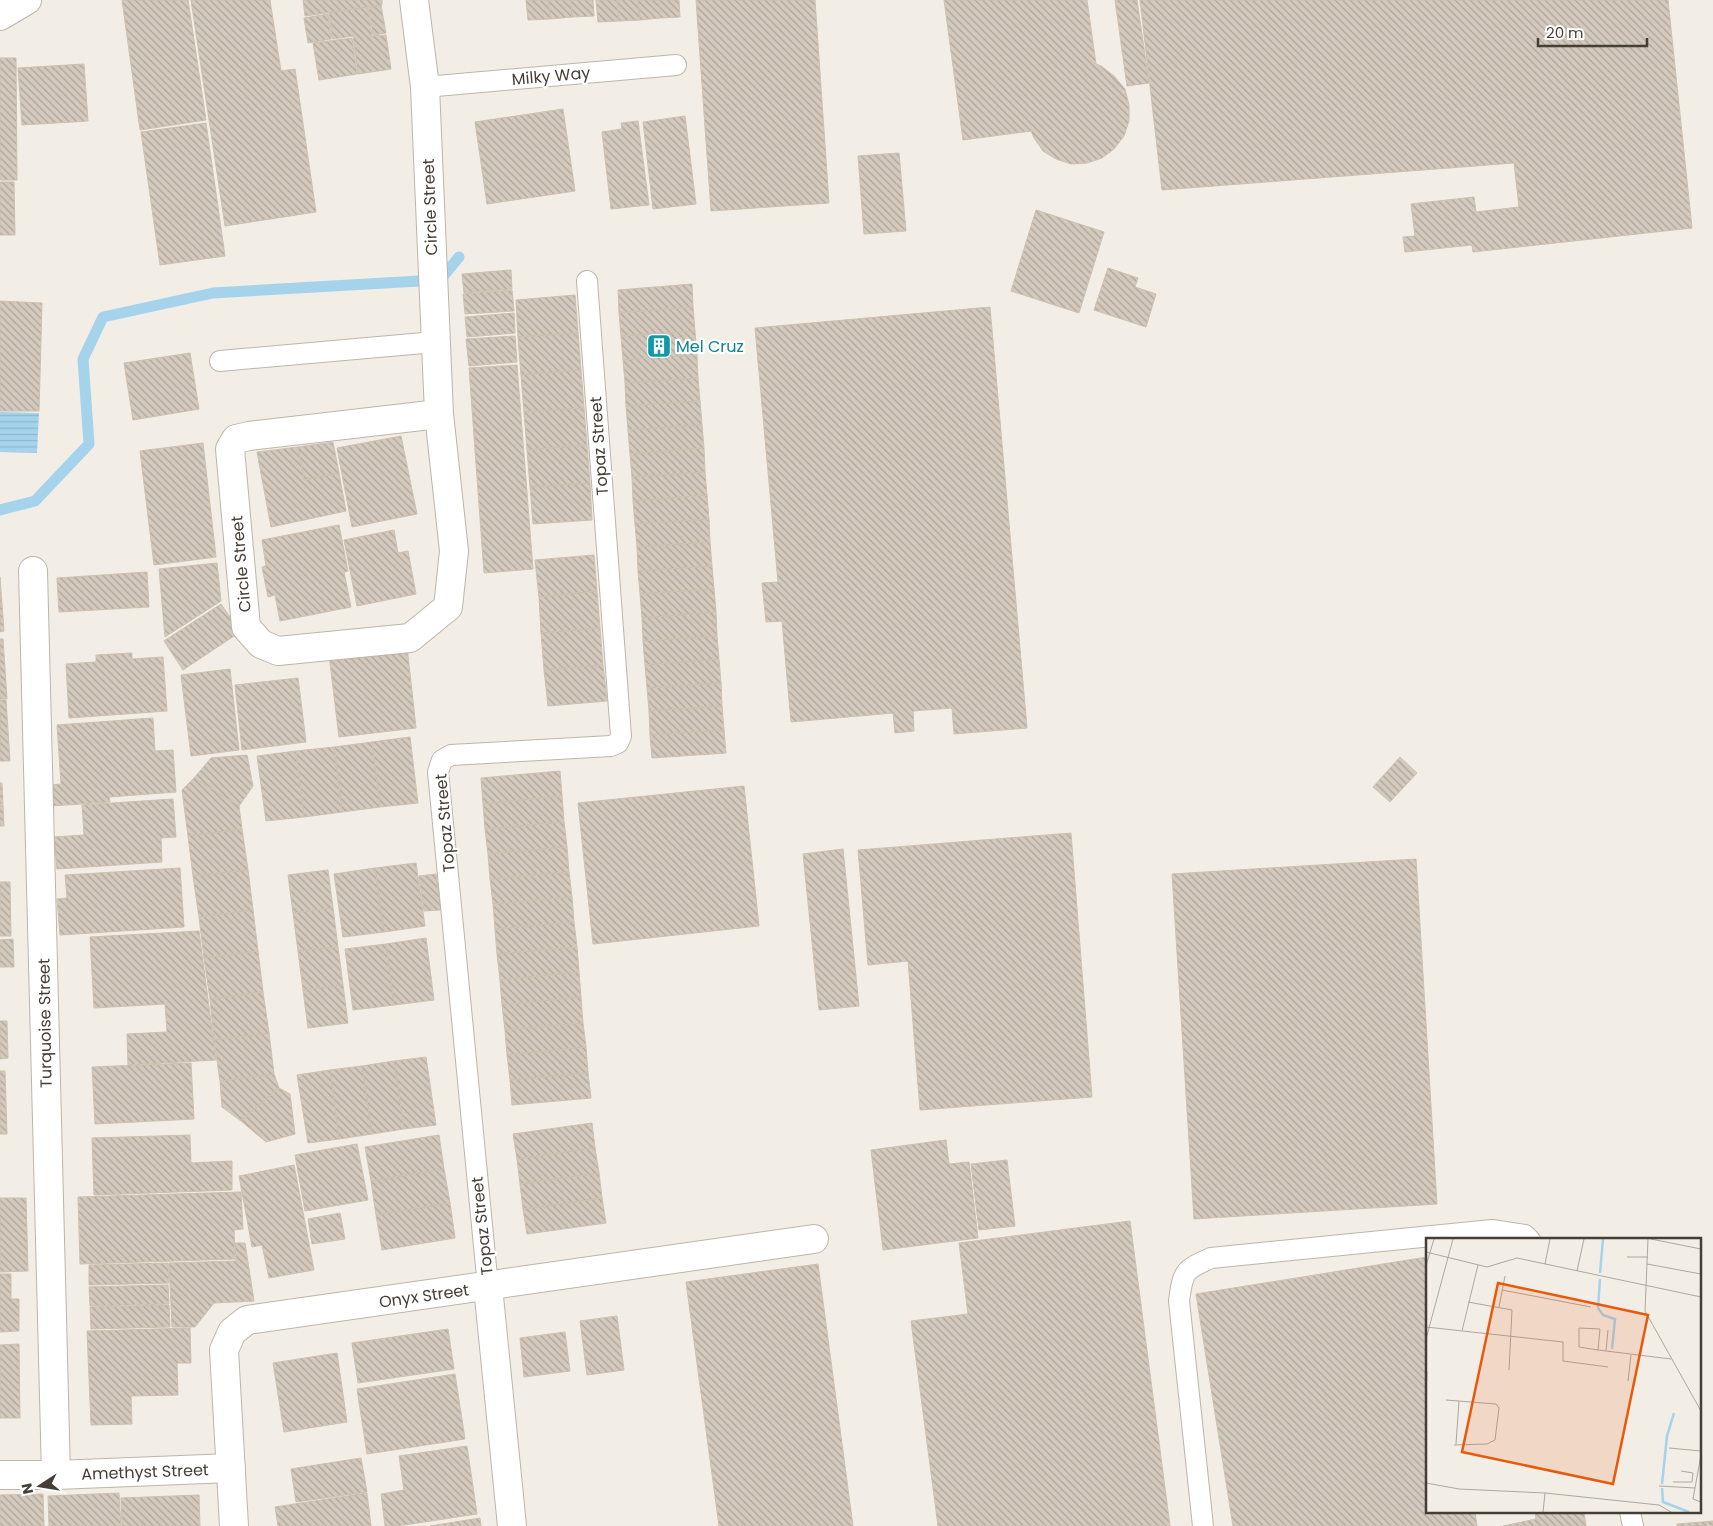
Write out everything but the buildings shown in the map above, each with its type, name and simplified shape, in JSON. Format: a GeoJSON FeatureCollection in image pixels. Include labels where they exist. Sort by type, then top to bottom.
{"type":"FeatureCollection","features":[{"type":"Feature","properties":{"kind":"street"},"geometry":{"type":"LineString","coordinates":[[0,16],[27,0]]}},
{"type":"Feature","properties":{"kind":"street","name":"Circle Street"},"geometry":{"type":"LineString","coordinates":[[414,0],[425,88],[438,414],[454,551],[448,607],[410,638],[278,651],[261,644],[246,627],[230,449],[236,439],[438,414]]}},
{"type":"Feature","properties":{"kind":"street","name":"Turquoise Street"},"geometry":{"type":"LineString","coordinates":[[33,572],[56,1475]]}},
{"type":"Feature","properties":{"kind":"street","name":"Onyx Street"},"geometry":{"type":"LineString","coordinates":[[234,1526],[224,1350],[232,1332],[247,1320],[814,1239]]}},
{"type":"Feature","properties":{"kind":"street","name":"Topaz Street"},"geometry":{"type":"LineString","coordinates":[[488,1287],[512,1526]]}},
{"type":"Feature","properties":{"kind":"street","name":"Amethyst Street"},"geometry":{"type":"LineString","coordinates":[[0,1475],[56,1475],[231,1468]]}},
{"type":"Feature","properties":{"kind":"lane","name":"Milky Way"},"geometry":{"type":"LineString","coordinates":[[425,88],[676,65]]}},
{"type":"Feature","properties":{"kind":"lane","name":"Topaz Street"},"geometry":{"type":"LineString","coordinates":[[488,1287],[438,772],[442,760],[451,755],[611,746],[618,743],[621,736],[587,280]]}},
{"type":"Feature","properties":{"kind":"lane"},"geometry":{"type":"LineString","coordinates":[[220,361],[435,342]]}},
{"type":"Feature","properties":{"kind":"lane"},"geometry":{"type":"LineString","coordinates":[[1203,1526],[1179,1301],[1182,1280],[1189,1268],[1211,1258],[1492,1230],[1525,1235],[1528,1238]]}},
{"type":"Feature","properties":{"kind":"water"},"geometry":{"type":"Polygon","coordinates":[[[0,412],[39,413],[37,453],[0,452],[0,412]]]}},
{"type":"Feature","properties":{"kind":"waterway"},"geometry":{"type":"LineString","coordinates":[[440,280],[459,257]]}},
{"type":"Feature","properties":{"kind":"waterway"},"geometry":{"type":"LineString","coordinates":[[0,510],[35,501],[89,444],[83,359],[103,317],[213,293],[419,281]]}},
{"type":"Feature","properties":{"kind":"place","name":"Mel Cruz"},"geometry":{"type":"Point","coordinates":[659,346]}}]}
